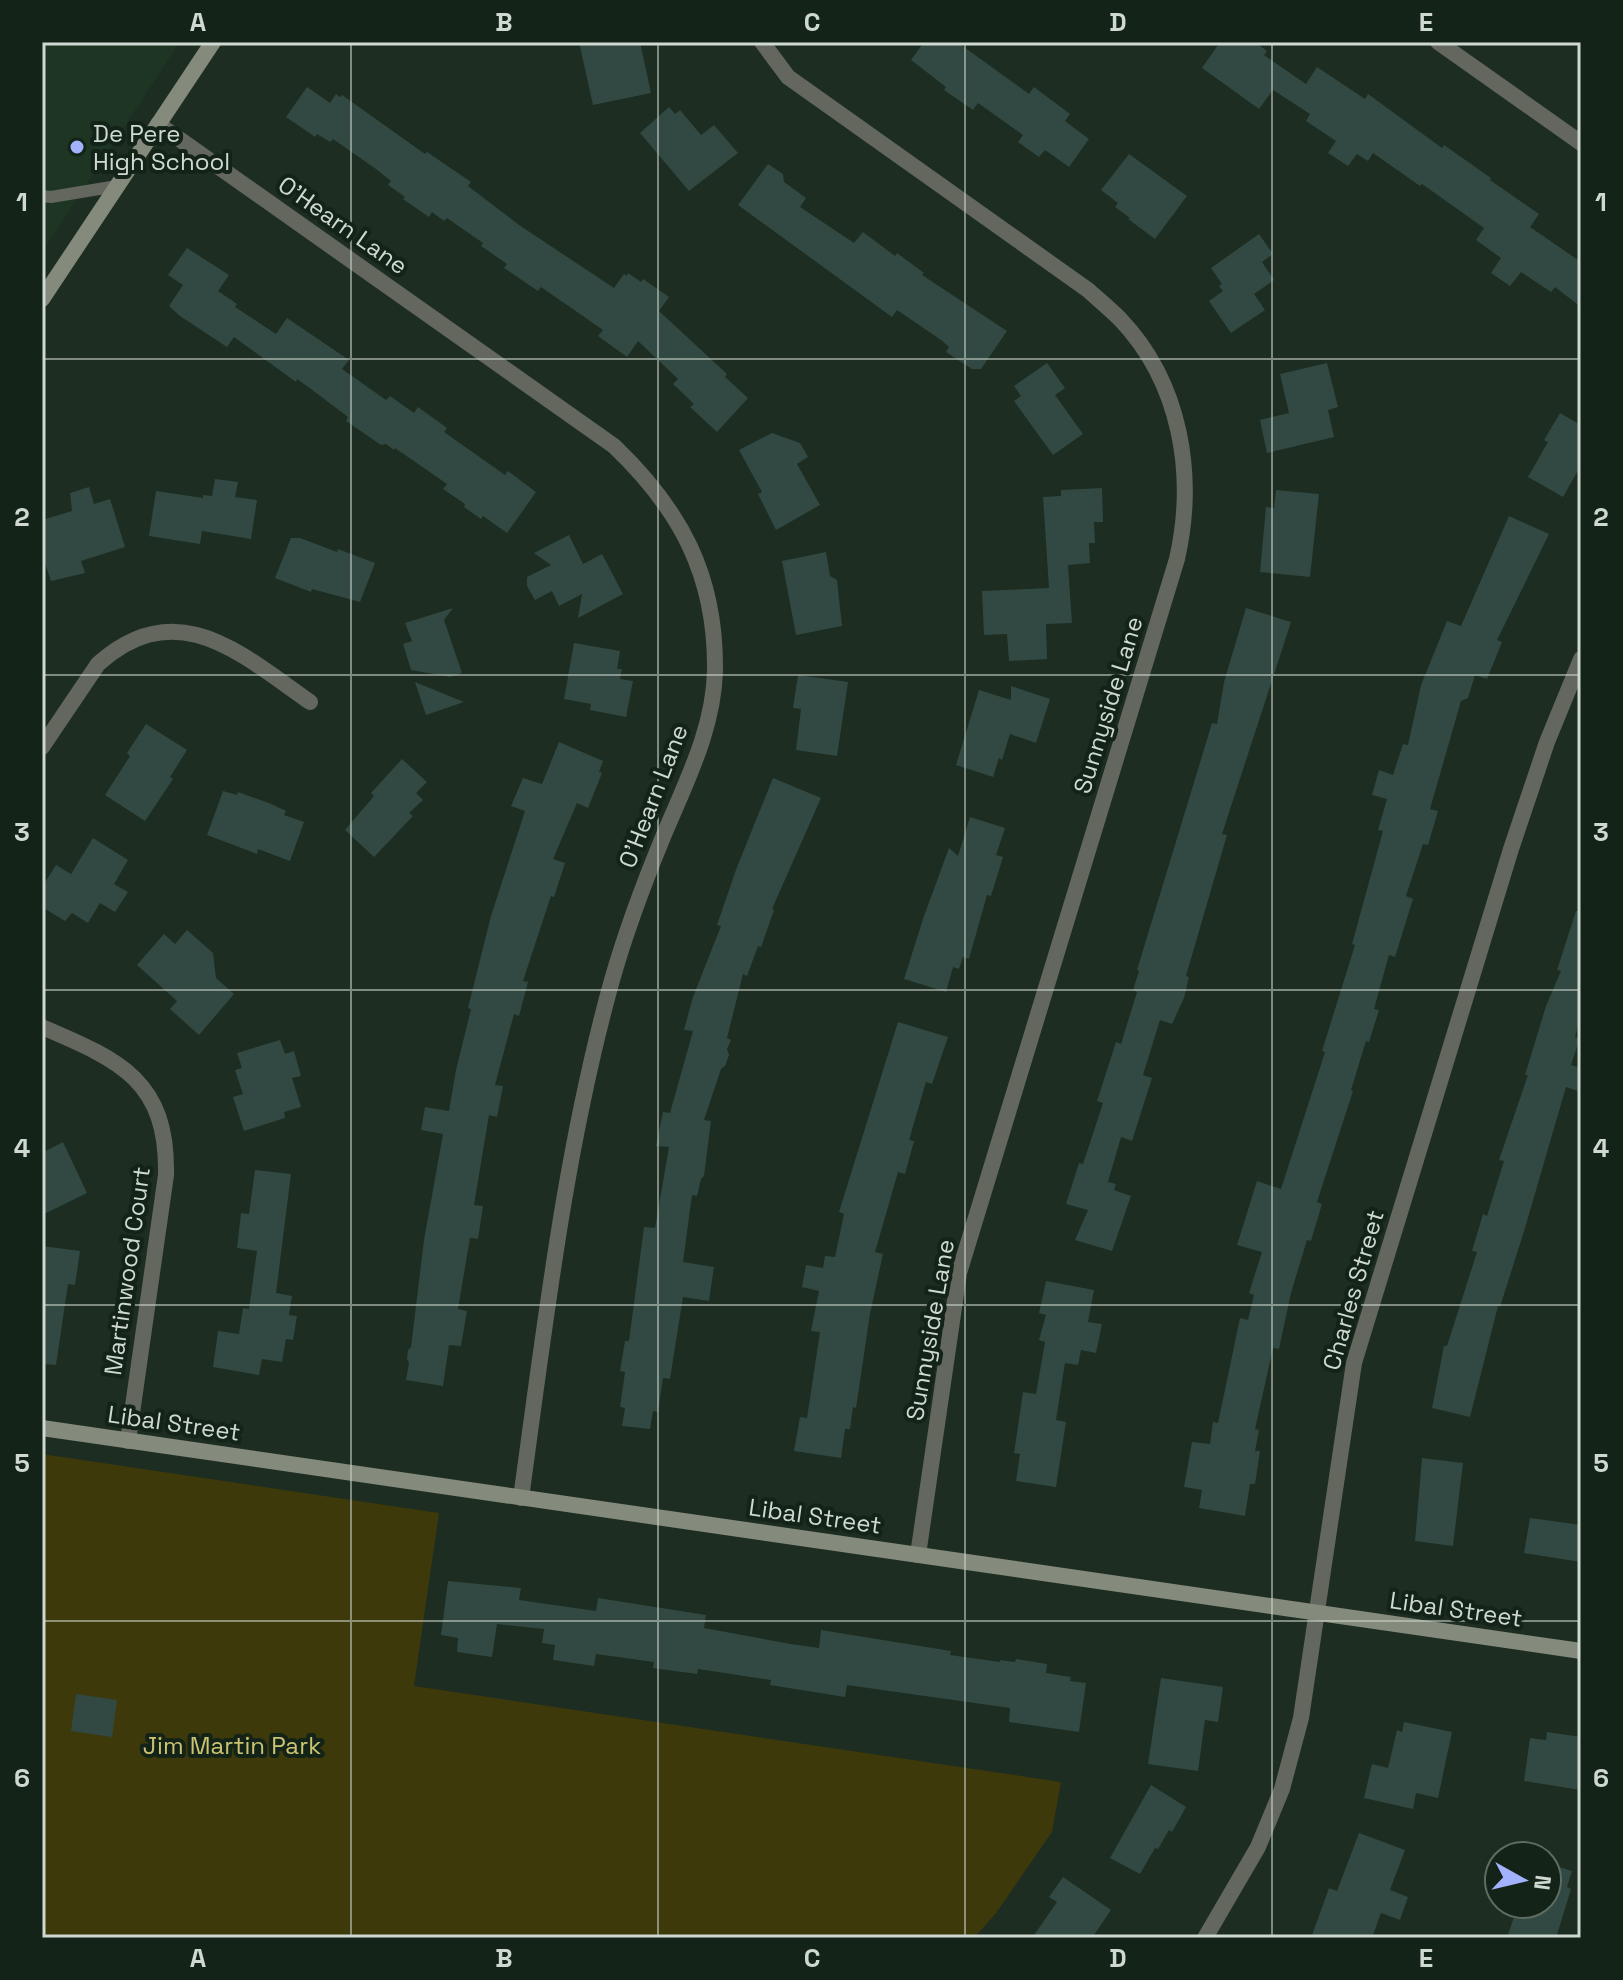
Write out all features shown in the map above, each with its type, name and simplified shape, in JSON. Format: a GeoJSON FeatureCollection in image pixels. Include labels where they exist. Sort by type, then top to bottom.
{"type":"FeatureCollection","features":[{"type":"Feature","properties":{"kind":"street"},"geometry":{"type":"LineString","coordinates":[[42,299],[213,42]]}},
{"type":"Feature","properties":{"kind":"street","name":"Sunnyside Lane"},"geometry":{"type":"LineString","coordinates":[[762,42],[788,77],[1088,290],[1121,320],[1145,351],[1165,389],[1178,426],[1185,462],[1186,502],[1177,559],[959,1273],[918,1555]]}},
{"type":"Feature","properties":{"kind":"street"},"geometry":{"type":"LineString","coordinates":[[1438,42],[1581,143]]}},
{"type":"Feature","properties":{"kind":"street","name":"O'Hearn Lane"},"geometry":{"type":"LineString","coordinates":[[158,124],[614,446],[644,475],[671,510],[691,547],[706,588],[713,630],[715,673],[709,716],[695,761],[648,873],[613,977],[586,1083],[566,1190],[521,1498]]}},
{"type":"Feature","properties":{"kind":"street"},"geometry":{"type":"LineString","coordinates":[[42,747],[98,664],[135,639],[158,633],[183,632],[205,636],[229,646],[310,702]]}},
{"type":"Feature","properties":{"kind":"street","name":"Charles Street"},"geometry":{"type":"LineString","coordinates":[[1205,1938],[1258,1847],[1282,1789],[1301,1718],[1354,1363],[1511,849],[1547,742],[1581,659]]}},
{"type":"Feature","properties":{"kind":"street","name":"Martinwood Court"},"geometry":{"type":"LineString","coordinates":[[42,1027],[102,1052],[130,1072],[150,1098],[162,1125],[167,1150],[166,1175],[128,1441]]}},
{"type":"Feature","properties":{"kind":"street","name":"Libal Street"},"geometry":{"type":"LineString","coordinates":[[42,1428],[1581,1651]]}},
{"type":"Feature","properties":{"kind":"lane"},"geometry":{"type":"LineString","coordinates":[[42,196],[117,186]]}},
{"type":"Feature","properties":{"kind":"shaded area","name":"De Pere High School"},"geometry":{"type":"Polygon","coordinates":[[[42,42],[180,42],[42,252],[42,42]]]}},
{"type":"Feature","properties":{"kind":"green space","name":"Jim Martin Park"},"geometry":{"type":"Polygon","coordinates":[[[42,1454],[439,1513],[414,1686],[1061,1782],[1052,1832],[996,1913],[974,1938],[42,1938],[42,1454]]]}},
{"type":"Feature","properties":{"kind":"building"},"geometry":{"type":"Polygon","coordinates":[[[579,42],[640,42],[651,93],[593,105],[579,42]]]}},
{"type":"Feature","properties":{"kind":"building"},"geometry":{"type":"Polygon","coordinates":[[[924,42],[957,42],[1029,94],[1034,87],[1070,114],[1065,121],[1089,139],[1069,167],[1045,150],[1039,157],[1018,142],[1023,135],[978,103],[973,110],[944,90],[946,87],[911,60],[924,42]]]}},
{"type":"Feature","properties":{"kind":"building"},"geometry":{"type":"Polygon","coordinates":[[[1220,42],[1255,42],[1267,51],[1264,55],[1306,84],[1317,67],[1365,99],[1368,94],[1442,148],[1444,145],[1491,178],[1539,214],[1530,227],[1581,262],[1581,307],[1555,287],[1551,292],[1521,272],[1510,286],[1491,273],[1501,258],[1476,240],[1484,228],[1422,184],[1420,186],[1373,153],[1368,161],[1357,154],[1348,166],[1328,153],[1336,141],[1306,121],[1310,114],[1273,90],[1259,109],[1202,68],[1220,42]]]}},
{"type":"Feature","properties":{"kind":"building"},"geometry":{"type":"Polygon","coordinates":[[[307,87],[330,103],[336,94],[342,95],[425,154],[427,152],[471,182],[468,186],[519,225],[614,288],[628,273],[669,297],[659,311],[727,374],[725,377],[748,398],[717,432],[690,407],[694,404],[673,384],[678,379],[638,341],[627,357],[598,336],[603,330],[541,287],[538,291],[504,268],[507,264],[481,246],[483,243],[447,218],[444,221],[432,212],[429,217],[403,199],[405,197],[388,185],[391,181],[376,169],[333,139],[330,142],[317,134],[315,137],[286,117],[307,87]]]}},
{"type":"Feature","properties":{"kind":"building"},"geometry":{"type":"Polygon","coordinates":[[[669,107],[675,114],[680,110],[701,135],[714,125],[738,153],[689,191],[640,133],[669,107]]]}},
{"type":"Feature","properties":{"kind":"building"},"geometry":{"type":"Polygon","coordinates":[[[1129,154],[1187,196],[1155,239],[1128,219],[1115,207],[1118,203],[1101,190],[1129,154]]]}},
{"type":"Feature","properties":{"kind":"building"},"geometry":{"type":"Polygon","coordinates":[[[768,164],[783,174],[784,182],[806,198],[800,207],[854,243],[863,232],[1007,331],[981,369],[972,369],[946,352],[949,347],[941,340],[897,310],[892,317],[738,205],[768,164]]]}},
{"type":"Feature","properties":{"kind":"building"},"geometry":{"type":"Polygon","coordinates":[[[1259,234],[1273,254],[1262,262],[1274,280],[1254,294],[1265,310],[1231,333],[1209,301],[1223,291],[1211,268],[1259,234]]]}},
{"type":"Feature","properties":{"kind":"building"},"geometry":{"type":"Polygon","coordinates":[[[187,248],[229,275],[218,291],[237,304],[235,307],[276,334],[287,318],[349,360],[342,369],[386,400],[390,396],[414,413],[418,407],[447,428],[444,432],[505,475],[508,471],[536,492],[507,533],[464,507],[465,504],[443,489],[447,484],[395,448],[381,445],[346,421],[348,417],[315,392],[297,379],[296,382],[234,337],[227,347],[180,316],[169,306],[183,285],[168,275],[187,248]]]}},
{"type":"Feature","properties":{"kind":"building"},"geometry":{"type":"Polygon","coordinates":[[[1047,363],[1065,388],[1055,395],[1083,434],[1053,455],[1014,401],[1021,396],[1014,386],[1047,363]]]}},
{"type":"Feature","properties":{"kind":"building"},"geometry":{"type":"Polygon","coordinates":[[[1327,363],[1338,407],[1328,410],[1334,437],[1267,453],[1260,420],[1289,413],[1280,374],[1327,363]]]}},
{"type":"Feature","properties":{"kind":"building"},"geometry":{"type":"Polygon","coordinates":[[[1560,413],[1581,425],[1581,465],[1563,497],[1528,477],[1560,413]]]}},
{"type":"Feature","properties":{"kind":"building"},"geometry":{"type":"Polygon","coordinates":[[[772,433],[800,443],[808,457],[797,464],[820,505],[776,530],[758,494],[762,492],[739,450],[772,433]]]}},
{"type":"Feature","properties":{"kind":"building"},"geometry":{"type":"Polygon","coordinates":[[[215,479],[238,482],[235,497],[257,500],[251,539],[202,531],[200,544],[149,536],[156,491],[203,498],[203,495],[212,496],[215,479]]]}},
{"type":"Feature","properties":{"kind":"building"},"geometry":{"type":"Polygon","coordinates":[[[89,487],[94,504],[110,499],[125,547],[81,561],[85,573],[51,581],[42,554],[42,520],[72,511],[70,493],[89,487]]]}},
{"type":"Feature","properties":{"kind":"building"},"geometry":{"type":"Polygon","coordinates":[[[1102,488],[1103,522],[1094,522],[1095,543],[1089,543],[1090,563],[1068,565],[1072,623],[1046,624],[1047,659],[1009,661],[1007,634],[984,635],[982,591],[1049,588],[1043,497],[1061,496],[1061,490],[1102,488]]]}},
{"type":"Feature","properties":{"kind":"building"},"geometry":{"type":"Polygon","coordinates":[[[1276,490],[1319,494],[1310,577],[1260,572],[1266,507],[1274,508],[1276,490]]]}},
{"type":"Feature","properties":{"kind":"building"},"geometry":{"type":"Polygon","coordinates":[[[1509,516],[1549,534],[1497,640],[1502,642],[1487,679],[1475,675],[1468,698],[1461,701],[1430,809],[1438,811],[1428,845],[1423,844],[1406,896],[1413,899],[1395,957],[1389,955],[1374,1009],[1379,1010],[1369,1042],[1366,1041],[1317,1202],[1322,1204],[1291,1293],[1279,1349],[1273,1348],[1255,1429],[1259,1430],[1255,1451],[1260,1451],[1255,1484],[1250,1484],[1245,1516],[1199,1508],[1202,1490],[1184,1487],[1192,1442],[1210,1444],[1213,1422],[1218,1423],[1240,1318],[1248,1320],[1254,1295],[1249,1293],[1262,1252],[1237,1245],[1257,1181],[1281,1189],[1325,1052],[1322,1051],[1355,945],[1352,944],[1383,831],[1378,830],[1387,799],[1372,795],[1379,770],[1393,775],[1403,744],[1408,745],[1421,685],[1447,621],[1461,626],[1509,516]]]}},
{"type":"Feature","properties":{"kind":"building"},"geometry":{"type":"Polygon","coordinates":[[[569,535],[583,564],[602,554],[623,594],[578,618],[582,594],[559,606],[552,591],[535,600],[527,586],[527,577],[551,565],[534,553],[569,535]]]}},
{"type":"Feature","properties":{"kind":"building"},"geometry":{"type":"Polygon","coordinates":[[[291,538],[300,538],[337,552],[338,549],[375,563],[360,602],[312,589],[311,592],[275,578],[291,538]]]}},
{"type":"Feature","properties":{"kind":"building"},"geometry":{"type":"Polygon","coordinates":[[[826,552],[830,576],[837,580],[842,626],[796,635],[782,561],[826,552]]]}},
{"type":"Feature","properties":{"kind":"building"},"geometry":{"type":"Polygon","coordinates":[[[453,608],[444,620],[462,673],[450,677],[411,670],[403,644],[412,641],[405,623],[453,608]]]}},
{"type":"Feature","properties":{"kind":"building"},"geometry":{"type":"Polygon","coordinates":[[[1246,608],[1291,622],[1222,834],[1227,835],[1186,976],[1189,977],[1184,998],[1172,1024],[1160,1020],[1143,1075],[1152,1078],[1132,1141],[1121,1137],[1108,1182],[1116,1184],[1114,1190],[1131,1196],[1112,1251],[1075,1240],[1088,1210],[1066,1204],[1103,1103],[1097,1101],[1116,1042],[1121,1044],[1137,992],[1133,990],[1137,970],[1212,723],[1217,724],[1224,682],[1246,608]]]}},
{"type":"Feature","properties":{"kind":"building"},"geometry":{"type":"Polygon","coordinates":[[[574,643],[620,651],[617,669],[622,669],[620,679],[633,681],[626,717],[590,710],[591,704],[564,699],[574,643]]]}},
{"type":"Feature","properties":{"kind":"building"},"geometry":{"type":"Polygon","coordinates":[[[798,675],[848,682],[837,756],[796,750],[801,709],[793,708],[798,675]]]}},
{"type":"Feature","properties":{"kind":"building"},"geometry":{"type":"Polygon","coordinates":[[[415,682],[464,702],[426,715],[415,682]]]}},
{"type":"Feature","properties":{"kind":"building"},"geometry":{"type":"Polygon","coordinates":[[[1011,686],[1050,699],[1036,743],[1010,734],[993,777],[956,765],[979,690],[1011,700],[1011,686]]]}},
{"type":"Feature","properties":{"kind":"building"},"geometry":{"type":"Polygon","coordinates":[[[146,724],[187,750],[170,777],[173,779],[145,821],[105,795],[146,724]]]}},
{"type":"Feature","properties":{"kind":"building"},"geometry":{"type":"Polygon","coordinates":[[[559,742],[603,761],[599,772],[602,773],[588,808],[577,803],[553,859],[565,863],[523,981],[528,982],[519,1016],[514,1014],[495,1085],[503,1086],[497,1117],[489,1115],[474,1205],[483,1206],[478,1239],[470,1238],[458,1309],[467,1311],[461,1346],[449,1345],[443,1386],[406,1380],[424,1240],[443,1134],[421,1130],[425,1107],[449,1111],[471,1009],[468,1008],[491,916],[525,811],[511,806],[523,778],[542,784],[559,742]]]}},
{"type":"Feature","properties":{"kind":"building"},"geometry":{"type":"Polygon","coordinates":[[[402,759],[427,782],[416,793],[423,800],[409,813],[413,816],[374,857],[345,830],[374,796],[371,793],[402,759]]]}},
{"type":"Feature","properties":{"kind":"building"},"geometry":{"type":"Polygon","coordinates":[[[773,778],[821,798],[772,909],[761,947],[758,946],[747,976],[743,974],[727,1038],[731,1040],[727,1049],[729,1055],[721,1069],[704,1120],[711,1121],[704,1176],[697,1196],[692,1195],[683,1262],[714,1267],[709,1301],[683,1297],[670,1379],[663,1378],[658,1412],[653,1411],[650,1429],[622,1426],[625,1408],[620,1407],[625,1372],[620,1371],[625,1341],[629,1341],[644,1227],[655,1228],[669,1147],[656,1146],[663,1112],[670,1113],[693,1031],[684,1030],[693,997],[721,926],[717,925],[737,867],[773,778]]]}},
{"type":"Feature","properties":{"kind":"building"},"geometry":{"type":"Polygon","coordinates":[[[223,791],[237,795],[238,792],[269,803],[286,811],[284,815],[304,822],[290,861],[258,849],[257,854],[207,835],[223,791]]]}},
{"type":"Feature","properties":{"kind":"building"},"geometry":{"type":"Polygon","coordinates":[[[970,817],[1005,828],[996,855],[1003,857],[991,896],[987,895],[969,959],[963,957],[959,969],[953,967],[946,992],[904,979],[949,848],[958,856],[970,817]]]}},
{"type":"Feature","properties":{"kind":"building"},"geometry":{"type":"Polygon","coordinates":[[[93,838],[128,860],[114,884],[128,892],[115,912],[100,903],[88,923],[72,913],[65,921],[42,907],[42,887],[56,865],[71,874],[93,838]]]}},
{"type":"Feature","properties":{"kind":"building"},"geometry":{"type":"Polygon","coordinates":[[[1576,911],[1581,911],[1581,1015],[1575,1037],[1580,1038],[1571,1065],[1581,1068],[1581,1092],[1566,1087],[1525,1228],[1498,1306],[1470,1417],[1432,1408],[1444,1346],[1447,1346],[1477,1252],[1472,1251],[1483,1214],[1487,1216],[1504,1161],[1499,1160],[1528,1075],[1525,1075],[1546,1006],[1561,971],[1557,970],[1576,911]]]}},
{"type":"Feature","properties":{"kind":"building"},"geometry":{"type":"Polygon","coordinates":[[[187,930],[213,953],[216,978],[234,994],[199,1035],[170,1009],[177,1001],[137,965],[164,934],[175,944],[187,930]]]}},
{"type":"Feature","properties":{"kind":"building"},"geometry":{"type":"Polygon","coordinates":[[[898,1022],[948,1037],[932,1084],[926,1082],[909,1140],[914,1141],[905,1174],[898,1172],[875,1252],[883,1254],[870,1314],[856,1408],[853,1407],[850,1429],[845,1429],[841,1458],[794,1451],[800,1417],[807,1418],[820,1332],[811,1331],[819,1291],[802,1287],[806,1265],[823,1268],[825,1256],[835,1257],[844,1214],[839,1212],[898,1022]]]}},
{"type":"Feature","properties":{"kind":"building"},"geometry":{"type":"Polygon","coordinates":[[[280,1040],[285,1054],[294,1051],[301,1076],[292,1078],[301,1107],[284,1112],[285,1118],[244,1131],[233,1097],[243,1094],[235,1070],[242,1068],[237,1053],[280,1040]]]}},
{"type":"Feature","properties":{"kind":"building"},"geometry":{"type":"Polygon","coordinates":[[[63,1142],[87,1193],[42,1215],[42,1153],[63,1142]]]}},
{"type":"Feature","properties":{"kind":"building"},"geometry":{"type":"Polygon","coordinates":[[[255,1170],[291,1174],[276,1293],[292,1296],[289,1315],[297,1316],[293,1340],[286,1339],[282,1362],[262,1359],[259,1375],[213,1367],[218,1331],[239,1334],[243,1308],[249,1309],[257,1251],[237,1248],[241,1213],[249,1214],[255,1170]]]}},
{"type":"Feature","properties":{"kind":"building"},"geometry":{"type":"Polygon","coordinates":[[[42,1246],[80,1251],[75,1285],[68,1284],[56,1365],[42,1364],[42,1246]]]}},
{"type":"Feature","properties":{"kind":"building"},"geometry":{"type":"Polygon","coordinates":[[[1046,1281],[1094,1290],[1088,1322],[1102,1324],[1096,1353],[1081,1350],[1078,1365],[1065,1363],[1056,1420],[1066,1422],[1056,1487],[1016,1481],[1020,1454],[1014,1453],[1023,1392],[1036,1394],[1045,1342],[1039,1340],[1046,1315],[1039,1313],[1046,1281]]]}},
{"type":"Feature","properties":{"kind":"building"},"geometry":{"type":"Polygon","coordinates":[[[1422,1458],[1463,1463],[1453,1546],[1415,1541],[1422,1458]]]}},
{"type":"Feature","properties":{"kind":"building"},"geometry":{"type":"Polygon","coordinates":[[[1530,1518],[1581,1525],[1581,1562],[1524,1553],[1530,1518]]]}},
{"type":"Feature","properties":{"kind":"building"},"geometry":{"type":"Polygon","coordinates":[[[448,1581],[521,1588],[519,1600],[596,1611],[598,1598],[706,1615],[704,1628],[819,1648],[821,1630],[951,1651],[950,1655],[1047,1664],[1046,1673],[1086,1683],[1079,1732],[1009,1722],[1010,1708],[847,1685],[845,1697],[770,1685],[771,1680],[698,1669],[697,1674],[653,1668],[654,1662],[596,1654],[594,1666],[553,1660],[555,1645],[542,1643],[544,1629],[497,1624],[492,1657],[457,1652],[458,1638],[441,1635],[448,1581]]]}},
{"type":"Feature","properties":{"kind":"building"},"geometry":{"type":"Polygon","coordinates":[[[1161,1678],[1223,1687],[1218,1722],[1205,1720],[1198,1771],[1148,1764],[1161,1678]]]}},
{"type":"Feature","properties":{"kind":"building"},"geometry":{"type":"Polygon","coordinates":[[[76,1694],[117,1700],[112,1737],[71,1731],[76,1694]]]}},
{"type":"Feature","properties":{"kind":"building"},"geometry":{"type":"Polygon","coordinates":[[[1404,1722],[1452,1732],[1438,1798],[1416,1793],[1413,1809],[1364,1798],[1372,1764],[1388,1768],[1397,1730],[1402,1732],[1404,1722]]]}},
{"type":"Feature","properties":{"kind":"building"},"geometry":{"type":"Polygon","coordinates":[[[1547,1732],[1581,1737],[1581,1790],[1524,1781],[1530,1738],[1546,1740],[1547,1732]]]}},
{"type":"Feature","properties":{"kind":"building"},"geometry":{"type":"Polygon","coordinates":[[[1151,1785],[1186,1807],[1172,1832],[1169,1830],[1158,1849],[1155,1848],[1140,1874],[1110,1858],[1151,1785]]]}},
{"type":"Feature","properties":{"kind":"building"},"geometry":{"type":"Polygon","coordinates":[[[1359,1833],[1405,1850],[1390,1890],[1408,1897],[1400,1920],[1381,1913],[1372,1938],[1311,1938],[1329,1888],[1337,1891],[1359,1833]]]}},
{"type":"Feature","properties":{"kind":"building"},"geometry":{"type":"Polygon","coordinates":[[[1563,1868],[1572,1871],[1567,1887],[1571,1889],[1563,1915],[1563,1868]]]}},
{"type":"Feature","properties":{"kind":"building"},"geometry":{"type":"Polygon","coordinates":[[[1063,1877],[1111,1910],[1092,1938],[1032,1938],[1057,1902],[1049,1897],[1063,1877]]]}},
{"type":"Feature","properties":{"kind":"building"},"geometry":{"type":"Polygon","coordinates":[[[1513,1920],[1562,1920],[1556,1938],[1507,1938],[1513,1920]]]}},
{"type":"Feature","properties":{"kind":"place","name":"De Pere High School"},"geometry":{"type":"Point","coordinates":[77,147]}}]}
